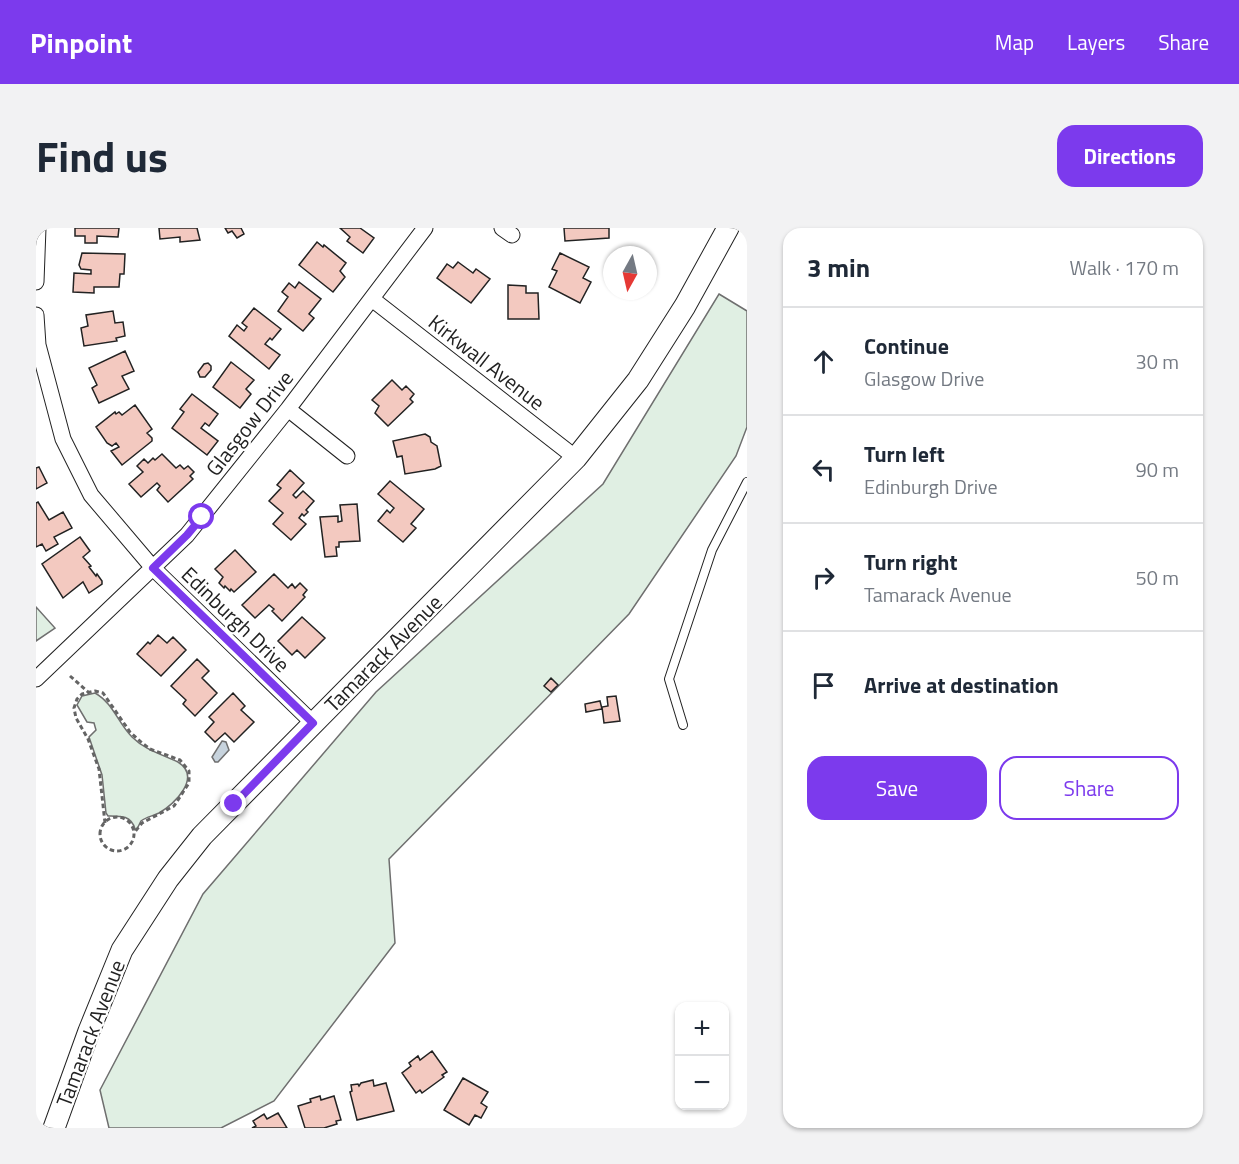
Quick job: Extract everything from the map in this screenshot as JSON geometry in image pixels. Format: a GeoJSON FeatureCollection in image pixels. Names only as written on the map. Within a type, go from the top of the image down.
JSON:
{"type":"FeatureCollection","features":[{"type":"Feature","properties":{"kind":"main road","name":"Tamarack Avenue"},"geometry":{"type":"LineString","coordinates":[[54,1128],[122,950],[168,879],[202,836],[576,458],[639,380],[685,306],[728,228]]}},
{"type":"Feature","properties":{"kind":"street"},"geometry":{"type":"LineString","coordinates":[[36,282],[38,228]]}},
{"type":"Feature","properties":{"kind":"street","name":"Glasgow Drive"},"geometry":{"type":"LineString","coordinates":[[36,679],[187,535],[288,408],[425,228]]}},
{"type":"Feature","properties":{"kind":"street","name":"Kirkwall Avenue"},"geometry":{"type":"LineString","coordinates":[[372,299],[576,458]]}},
{"type":"Feature","properties":{"kind":"street","name":"Edinburgh Drive"},"geometry":{"type":"LineString","coordinates":[[36,315],[38,345],[63,439],[91,495],[153,568],[313,723]]}},
{"type":"Feature","properties":{"kind":"street"},"geometry":{"type":"LineString","coordinates":[[288,408],[347,456]]}},
{"type":"Feature","properties":{"kind":"lane"},"geometry":{"type":"LineString","coordinates":[[683,725],[669,679],[712,550],[747,482]]}},
{"type":"Feature","properties":{"kind":"path"},"geometry":{"type":"LineString","coordinates":[[70,676],[88,692]]}},
{"type":"Feature","properties":{"kind":"path"},"geometry":{"type":"LineString","coordinates":[[105,823],[99,769],[88,739],[76,718],[74,708],[77,699],[82,694],[95,691],[103,693],[135,737],[150,749],[180,760],[189,771],[189,783],[174,806],[142,823],[134,833]]}},
{"type":"Feature","properties":{"kind":"path"},"geometry":{"type":"LineString","coordinates":[[114,817],[125,819],[130,823],[134,833],[134,838],[128,848],[123,850],[107,848],[101,838],[102,827],[114,817]]}},
{"type":"Feature","properties":{"kind":"green space"},"geometry":{"type":"Polygon","coordinates":[[[719,294],[747,311],[747,427],[736,456],[629,614],[389,859],[395,943],[274,1101],[221,1128],[109,1128],[100,1090],[203,894],[376,692],[603,484],[719,294]]]}},
{"type":"Feature","properties":{"kind":"green space"},"geometry":{"type":"Polygon","coordinates":[[[36,607],[55,628],[36,641],[36,607]]]}},
{"type":"Feature","properties":{"kind":"green space"},"geometry":{"type":"Polygon","coordinates":[[[95,693],[106,702],[137,741],[185,768],[187,782],[184,790],[159,813],[141,821],[137,829],[128,819],[121,816],[108,816],[106,813],[102,775],[89,737],[96,730],[94,723],[87,722],[77,705],[82,696],[95,693]]]}},
{"type":"Feature","properties":{"kind":"shaded area"},"geometry":{"type":"Polygon","coordinates":[[[222,741],[226,742],[229,750],[218,762],[215,762],[212,757],[222,741]]]}},
{"type":"Feature","properties":{"kind":"building"},"geometry":{"type":"Polygon","coordinates":[[[75,228],[119,228],[118,237],[97,236],[97,243],[85,243],[85,236],[75,236],[75,228]]]}},
{"type":"Feature","properties":{"kind":"building"},"geometry":{"type":"Polygon","coordinates":[[[159,228],[197,228],[200,240],[180,242],[180,237],[160,239],[159,228]]]}},
{"type":"Feature","properties":{"kind":"building"},"geometry":{"type":"Polygon","coordinates":[[[225,228],[241,228],[244,234],[237,238],[232,231],[228,233],[225,228]]]}},
{"type":"Feature","properties":{"kind":"building"},"geometry":{"type":"Polygon","coordinates":[[[340,228],[360,228],[374,238],[363,253],[347,241],[350,237],[340,228]]]}},
{"type":"Feature","properties":{"kind":"building"},"geometry":{"type":"Polygon","coordinates":[[[564,228],[609,228],[609,238],[565,241],[564,228]]]}},
{"type":"Feature","properties":{"kind":"building"},"geometry":{"type":"Polygon","coordinates":[[[317,242],[346,263],[340,271],[345,277],[333,292],[299,265],[317,242]]]}},
{"type":"Feature","properties":{"kind":"building"},"geometry":{"type":"Polygon","coordinates":[[[82,253],[125,254],[124,274],[120,274],[119,287],[94,287],[94,293],[73,292],[74,273],[91,274],[91,270],[81,269],[79,265],[82,253]]]}},
{"type":"Feature","properties":{"kind":"building"},"geometry":{"type":"Polygon","coordinates":[[[560,253],[589,267],[583,278],[591,282],[580,303],[549,287],[557,271],[552,269],[560,253]]]}},
{"type":"Feature","properties":{"kind":"building"},"geometry":{"type":"Polygon","coordinates":[[[458,262],[473,273],[476,269],[490,279],[471,303],[437,278],[447,264],[453,268],[458,262]]]}},
{"type":"Feature","properties":{"kind":"building"},"geometry":{"type":"Polygon","coordinates":[[[299,282],[321,299],[309,314],[314,318],[303,331],[278,311],[288,297],[282,292],[289,283],[295,288],[299,282]]]}},
{"type":"Feature","properties":{"kind":"building"},"geometry":{"type":"Polygon","coordinates":[[[508,285],[526,286],[526,293],[538,293],[539,319],[508,319],[508,285]]]}},
{"type":"Feature","properties":{"kind":"building"},"geometry":{"type":"Polygon","coordinates":[[[254,308],[281,329],[272,340],[270,338],[265,344],[280,355],[269,369],[229,336],[237,325],[244,331],[247,327],[242,323],[254,308]]]}},
{"type":"Feature","properties":{"kind":"building"},"geometry":{"type":"Polygon","coordinates":[[[113,311],[115,323],[123,322],[125,336],[116,338],[117,341],[84,346],[81,328],[88,326],[86,315],[113,311]]]}},
{"type":"Feature","properties":{"kind":"building"},"geometry":{"type":"Polygon","coordinates":[[[125,351],[134,371],[122,376],[129,389],[99,403],[92,388],[97,385],[89,368],[125,351]]]}},
{"type":"Feature","properties":{"kind":"building"},"geometry":{"type":"Polygon","coordinates":[[[231,362],[254,380],[246,389],[251,394],[240,408],[213,387],[231,362]]]}},
{"type":"Feature","properties":{"kind":"building"},"geometry":{"type":"Polygon","coordinates":[[[208,363],[211,370],[205,377],[200,377],[198,372],[204,364],[208,363]]]}},
{"type":"Feature","properties":{"kind":"building"},"geometry":{"type":"Polygon","coordinates":[[[392,380],[402,390],[406,386],[414,394],[410,399],[413,402],[388,426],[375,413],[379,406],[372,400],[392,380]]]}},
{"type":"Feature","properties":{"kind":"building"},"geometry":{"type":"Polygon","coordinates":[[[192,394],[218,414],[209,426],[205,423],[201,428],[218,441],[207,455],[172,428],[184,412],[180,409],[192,394]]]}},
{"type":"Feature","properties":{"kind":"building"},"geometry":{"type":"Polygon","coordinates":[[[135,405],[152,429],[147,433],[152,441],[122,465],[111,451],[119,447],[116,443],[112,446],[107,443],[96,427],[115,412],[122,415],[135,405]]]}},
{"type":"Feature","properties":{"kind":"building"},"geometry":{"type":"Polygon","coordinates":[[[425,434],[437,446],[441,466],[405,474],[402,456],[397,457],[393,441],[425,434]]]}},
{"type":"Feature","properties":{"kind":"building"},"geometry":{"type":"Polygon","coordinates":[[[162,454],[176,468],[180,465],[184,469],[188,466],[194,472],[190,476],[193,479],[168,502],[157,490],[160,486],[157,483],[141,497],[129,484],[143,472],[137,466],[144,459],[148,463],[162,454]]]}},
{"type":"Feature","properties":{"kind":"building"},"geometry":{"type":"Polygon","coordinates":[[[39,467],[47,483],[36,489],[36,468],[39,467]]]}},
{"type":"Feature","properties":{"kind":"building"},"geometry":{"type":"Polygon","coordinates":[[[290,470],[304,483],[293,495],[296,498],[303,491],[314,501],[306,510],[308,512],[299,518],[306,524],[291,540],[273,524],[283,513],[269,501],[281,488],[277,485],[290,470]]]}},
{"type":"Feature","properties":{"kind":"building"},"geometry":{"type":"Polygon","coordinates":[[[390,481],[424,509],[411,524],[416,528],[403,542],[378,521],[387,510],[390,513],[394,508],[378,494],[390,481]]]}},
{"type":"Feature","properties":{"kind":"building"},"geometry":{"type":"Polygon","coordinates":[[[38,502],[49,520],[63,512],[72,528],[54,537],[58,544],[46,551],[42,544],[36,547],[36,503],[38,502]]]}},
{"type":"Feature","properties":{"kind":"building"},"geometry":{"type":"Polygon","coordinates":[[[357,504],[360,541],[339,542],[339,547],[336,547],[337,556],[325,557],[320,517],[338,516],[338,522],[342,521],[340,505],[357,504]]]}},
{"type":"Feature","properties":{"kind":"building"},"geometry":{"type":"Polygon","coordinates":[[[80,537],[90,551],[83,557],[102,584],[89,593],[83,582],[63,598],[42,564],[80,537]]]}},
{"type":"Feature","properties":{"kind":"building"},"geometry":{"type":"Polygon","coordinates":[[[235,550],[256,572],[234,592],[219,583],[223,577],[215,569],[235,550]]]}},
{"type":"Feature","properties":{"kind":"building"},"geometry":{"type":"Polygon","coordinates":[[[274,574],[288,588],[292,584],[295,588],[300,583],[307,590],[303,595],[305,597],[282,621],[269,605],[255,618],[242,605],[274,574]]]}},
{"type":"Feature","properties":{"kind":"building"},"geometry":{"type":"Polygon","coordinates":[[[302,617],[325,638],[305,658],[297,650],[292,655],[278,641],[302,617]]]}},
{"type":"Feature","properties":{"kind":"building"},"geometry":{"type":"Polygon","coordinates":[[[158,635],[167,643],[173,637],[186,650],[161,676],[137,654],[158,635]]]}},
{"type":"Feature","properties":{"kind":"building"},"geometry":{"type":"Polygon","coordinates":[[[197,659],[209,671],[202,678],[217,693],[195,716],[183,704],[186,700],[171,686],[197,659]]]}},
{"type":"Feature","properties":{"kind":"building"},"geometry":{"type":"Polygon","coordinates":[[[551,678],[558,685],[551,692],[544,686],[551,678]]]}},
{"type":"Feature","properties":{"kind":"building"},"geometry":{"type":"Polygon","coordinates":[[[233,693],[245,706],[241,710],[254,722],[234,742],[225,733],[215,742],[205,732],[214,722],[209,717],[233,693]]]}},
{"type":"Feature","properties":{"kind":"building"},"geometry":{"type":"Polygon","coordinates":[[[616,696],[620,721],[604,723],[602,707],[608,706],[607,697],[616,696]]]}},
{"type":"Feature","properties":{"kind":"building"},"geometry":{"type":"Polygon","coordinates":[[[600,701],[602,709],[586,712],[585,704],[600,701]]]}},
{"type":"Feature","properties":{"kind":"building"},"geometry":{"type":"Polygon","coordinates":[[[432,1051],[447,1072],[442,1075],[444,1077],[422,1093],[420,1090],[416,1093],[402,1073],[418,1056],[420,1060],[432,1051]]]}},
{"type":"Feature","properties":{"kind":"building"},"geometry":{"type":"Polygon","coordinates":[[[463,1078],[488,1092],[481,1103],[487,1107],[481,1118],[475,1115],[469,1125],[444,1110],[463,1078]]]}},
{"type":"Feature","properties":{"kind":"building"},"geometry":{"type":"Polygon","coordinates":[[[373,1080],[374,1086],[386,1083],[394,1111],[357,1120],[350,1092],[352,1091],[351,1085],[358,1084],[359,1086],[361,1083],[373,1080]]]}},
{"type":"Feature","properties":{"kind":"building"},"geometry":{"type":"Polygon","coordinates":[[[320,1096],[321,1100],[334,1096],[341,1120],[336,1121],[337,1124],[324,1128],[305,1128],[298,1106],[320,1096]]]}},
{"type":"Feature","properties":{"kind":"building"},"geometry":{"type":"Polygon","coordinates":[[[278,1113],[287,1128],[252,1128],[256,1126],[253,1121],[264,1114],[267,1119],[278,1113]]]}},
{"type":"Feature","properties":{"kind":"route"},"geometry":{"type":"LineString","coordinates":[[202,517],[153,568],[313,723],[234,804]]}}]}
